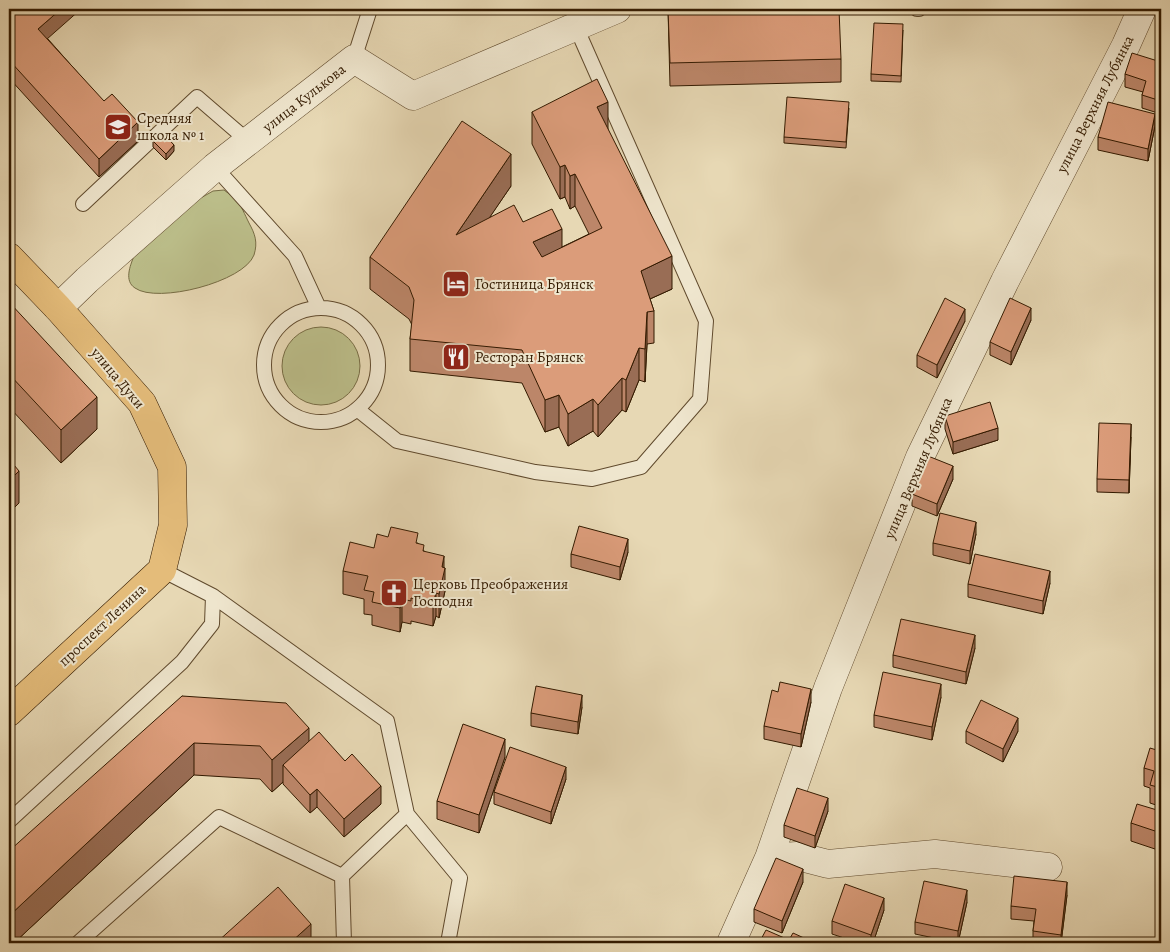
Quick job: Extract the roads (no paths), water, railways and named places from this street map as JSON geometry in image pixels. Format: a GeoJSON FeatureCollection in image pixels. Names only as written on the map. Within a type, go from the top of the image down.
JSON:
{"type":"FeatureCollection","features":[{"type":"Feature","properties":{"kind":"main road","name":"улица Дуки"},"geometry":{"type":"LineString","coordinates":[[9,257],[58,308],[142,403],[172,467],[174,525],[162,570]]}},
{"type":"Feature","properties":{"kind":"main road","name":"проспект Ленина"},"geometry":{"type":"LineString","coordinates":[[9,712],[162,570]]}},
{"type":"Feature","properties":{"kind":"street","name":"улица Кулькова"},"geometry":{"type":"LineString","coordinates":[[58,308],[215,167],[354,59],[413,96],[617,9]]}},
{"type":"Feature","properties":{"kind":"street","name":"улица Верхняя Лубянка"},"geometry":{"type":"LineString","coordinates":[[731,943],[769,858],[828,688],[920,457],[1004,281],[1126,45],[1142,9]]}},
{"type":"Feature","properties":{"kind":"street"},"geometry":{"type":"LineString","coordinates":[[769,858],[797,856],[828,864],[935,854],[1048,867]]}},
{"type":"Feature","properties":{"kind":"lane"},"geometry":{"type":"LineString","coordinates":[[354,59],[370,9]]}},
{"type":"Feature","properties":{"kind":"lane"},"geometry":{"type":"LineString","coordinates":[[356,409],[397,441],[535,472],[592,479],[641,467],[700,399],[706,321],[576,27]]}},
{"type":"Feature","properties":{"kind":"lane"},"geometry":{"type":"LineString","coordinates":[[83,204],[197,97],[248,141]]}},
{"type":"Feature","properties":{"kind":"lane"},"geometry":{"type":"LineString","coordinates":[[215,167],[295,256],[319,308]]}},
{"type":"Feature","properties":{"kind":"lane"},"geometry":{"type":"LineString","coordinates":[[319,308],[338,311],[355,319],[368,332],[376,349],[378,368],[374,386],[364,403],[350,414],[332,421],[314,422],[296,416],[280,405],[270,390],[264,372],[265,353],[272,336],[284,322],[301,312],[319,308]]}},
{"type":"Feature","properties":{"kind":"lane"},"geometry":{"type":"LineString","coordinates":[[162,570],[213,596],[387,721],[407,814],[460,878],[448,943]]}},
{"type":"Feature","properties":{"kind":"lane"},"geometry":{"type":"LineString","coordinates":[[9,821],[182,662],[212,624],[213,596]]}},
{"type":"Feature","properties":{"kind":"lane"},"geometry":{"type":"LineString","coordinates":[[344,943],[342,876],[407,814]]}},
{"type":"Feature","properties":{"kind":"lane"},"geometry":{"type":"LineString","coordinates":[[78,943],[219,817],[342,876]]}},
{"type":"Feature","properties":{"kind":"place","name":"Средняя школа № 1"},"geometry":{"type":"Point","coordinates":[118,127]}},
{"type":"Feature","properties":{"kind":"place","name":"Гостиница Брянск"},"geometry":{"type":"Point","coordinates":[456,284]}},
{"type":"Feature","properties":{"kind":"place","name":"Ресторан Брянск"},"geometry":{"type":"Point","coordinates":[456,357]}},
{"type":"Feature","properties":{"kind":"place","name":"Церковь Преображения Господня"},"geometry":{"type":"Point","coordinates":[394,593]}}]}
